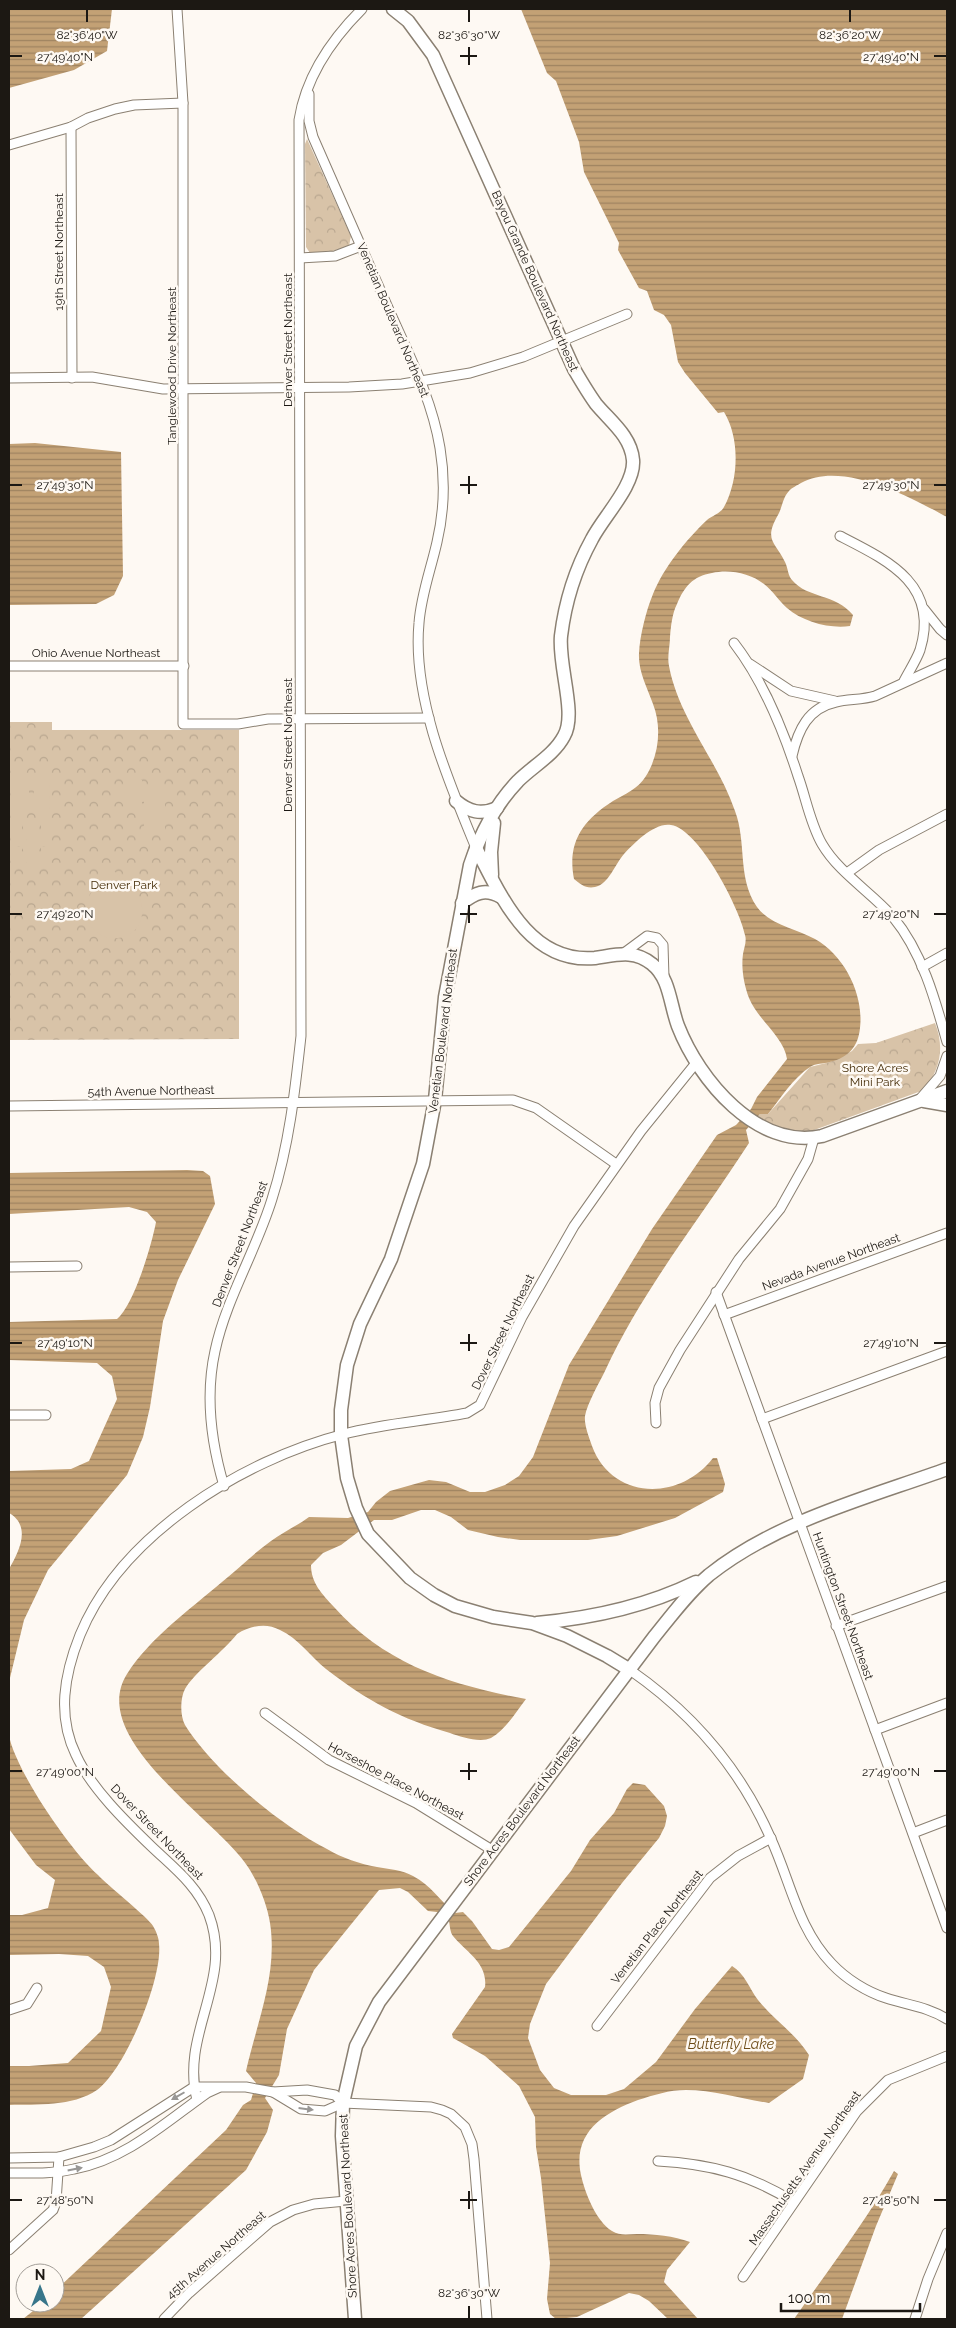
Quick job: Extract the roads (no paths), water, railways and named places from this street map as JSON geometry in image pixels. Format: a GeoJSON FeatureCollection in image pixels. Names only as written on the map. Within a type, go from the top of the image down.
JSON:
{"type":"FeatureCollection","features":[{"type":"Feature","properties":{"kind":"street","name":"Tanglewood Drive Northeast"},"geometry":{"type":"LineString","coordinates":[[177,9],[183,103],[185,388],[183,724],[238,724],[268,719],[301,718]]}},
{"type":"Feature","properties":{"kind":"street","name":"Denver Street Northeast"},"geometry":{"type":"LineString","coordinates":[[224,1486],[218,1465],[211,1424],[212,1375],[215,1352],[228,1308],[272,1198],[294,1101],[301,1036],[299,120],[309,86],[326,51],[362,9]]}},
{"type":"Feature","properties":{"kind":"street","name":"Bayou Grande Boulevard Northeast"},"geometry":{"type":"LineString","coordinates":[[393,9],[408,21],[433,55],[562,342],[585,388],[626,438],[632,454],[633,467],[630,479],[606,514],[585,552],[569,598],[560,650],[562,675],[569,708],[567,731],[558,746],[517,782],[497,808],[476,848]]}},
{"type":"Feature","properties":{"kind":"street","name":"Venetian Boulevard Northeast"},"geometry":{"type":"LineString","coordinates":[[309,86],[308,121],[313,137],[421,382],[431,411],[440,448],[443,487],[437,540],[418,624],[419,665],[429,718],[456,801],[476,848],[462,903],[445,997],[435,1100],[423,1164],[391,1259],[360,1324],[347,1365],[341,1410],[341,1435],[346,1470],[356,1508],[368,1534],[410,1578],[455,1606],[492,1617],[532,1623],[586,1645],[630,1670],[664,1695],[704,1735],[739,1780],[771,1838],[802,1922],[811,1939],[834,1966],[872,1992],[885,1998],[928,2009],[947,2017]]}},
{"type":"Feature","properties":{"kind":"street"},"geometry":{"type":"LineString","coordinates":[[9,145],[71,127],[88,118],[115,109],[134,105],[183,103]]}},
{"type":"Feature","properties":{"kind":"street","name":"19th Street Northeast"},"geometry":{"type":"LineString","coordinates":[[71,127],[72,378]]}},
{"type":"Feature","properties":{"kind":"street"},"geometry":{"type":"LineString","coordinates":[[300,258],[335,256],[361,246]]}},
{"type":"Feature","properties":{"kind":"street"},"geometry":{"type":"LineString","coordinates":[[9,378],[112,379],[144,387],[185,388],[374,386],[421,382],[470,373],[562,342],[627,314]]}},
{"type":"Feature","properties":{"kind":"street"},"geometry":{"type":"LineString","coordinates":[[840,536],[894,566],[910,581],[923,607],[947,635]]}},
{"type":"Feature","properties":{"kind":"street"},"geometry":{"type":"LineString","coordinates":[[904,681],[920,651],[924,620],[923,607]]}},
{"type":"Feature","properties":{"kind":"street"},"geometry":{"type":"LineString","coordinates":[[734,643],[748,662],[772,709],[792,756],[810,816],[822,844],[847,873],[893,917],[910,941],[937,1004],[947,1042]]}},
{"type":"Feature","properties":{"kind":"street"},"geometry":{"type":"LineString","coordinates":[[748,662],[791,691],[838,702]]}},
{"type":"Feature","properties":{"kind":"street"},"geometry":{"type":"LineString","coordinates":[[792,756],[798,733],[809,716],[817,710],[838,702],[869,698],[947,663]]}},
{"type":"Feature","properties":{"kind":"street","name":"Ohio Avenue Northeast"},"geometry":{"type":"LineString","coordinates":[[9,666],[184,666]]}},
{"type":"Feature","properties":{"kind":"street"},"geometry":{"type":"LineString","coordinates":[[301,718],[429,718]]}},
{"type":"Feature","properties":{"kind":"street"},"geometry":{"type":"LineString","coordinates":[[456,801],[474,812],[485,812],[497,808],[491,838],[493,880]]}},
{"type":"Feature","properties":{"kind":"street"},"geometry":{"type":"LineString","coordinates":[[847,873],[879,850],[947,814]]}},
{"type":"Feature","properties":{"kind":"street"},"geometry":{"type":"LineString","coordinates":[[476,848],[502,896],[521,926],[531,937],[560,953],[582,958],[624,953],[646,959],[656,967],[664,978]]}},
{"type":"Feature","properties":{"kind":"street"},"geometry":{"type":"LineString","coordinates":[[462,903],[479,892],[493,892],[502,896]]}},
{"type":"Feature","properties":{"kind":"street"},"geometry":{"type":"LineString","coordinates":[[624,953],[647,936],[661,941],[664,951],[664,978],[678,1026],[696,1063],[714,1087],[740,1111],[778,1135],[800,1139],[814,1138],[947,1091]]}},
{"type":"Feature","properties":{"kind":"street"},"geometry":{"type":"LineString","coordinates":[[922,967],[947,953]]}},
{"type":"Feature","properties":{"kind":"street"},"geometry":{"type":"LineString","coordinates":[[919,1101],[940,1076],[947,1056]]}},
{"type":"Feature","properties":{"kind":"street","name":"Dover Street Northeast"},"geometry":{"type":"LineString","coordinates":[[197,2100],[194,2087],[193,2058],[215,1967],[215,1948],[209,1917],[204,1904],[184,1875],[123,1817],[83,1768],[76,1756],[66,1729],[64,1697],[71,1657],[86,1621],[96,1603],[124,1564],[157,1532],[224,1486],[275,1459],[341,1435],[405,1421],[467,1413],[480,1405],[514,1333],[548,1269],[574,1226],[616,1164],[696,1063]]}},
{"type":"Feature","properties":{"kind":"street","name":"54th Avenue Northeast"},"geometry":{"type":"LineString","coordinates":[[9,1106],[294,1101],[501,1100],[529,1103],[616,1164]]}},
{"type":"Feature","properties":{"kind":"street"},"geometry":{"type":"LineString","coordinates":[[919,1101],[947,1106]]}},
{"type":"Feature","properties":{"kind":"street"},"geometry":{"type":"LineString","coordinates":[[656,1423],[655,1403],[659,1388],[716,1292],[739,1259],[780,1209],[808,1159],[814,1138]]}},
{"type":"Feature","properties":{"kind":"street","name":"Nevada Avenue Northeast"},"geometry":{"type":"LineString","coordinates":[[724,1315],[947,1233]]}},
{"type":"Feature","properties":{"kind":"street"},"geometry":{"type":"LineString","coordinates":[[9,1267],[77,1266]]}},
{"type":"Feature","properties":{"kind":"street","name":"Huntington Street Northeast"},"geometry":{"type":"LineString","coordinates":[[716,1292],[947,1928]]}},
{"type":"Feature","properties":{"kind":"street"},"geometry":{"type":"LineString","coordinates":[[762,1419],[947,1351]]}},
{"type":"Feature","properties":{"kind":"street"},"geometry":{"type":"LineString","coordinates":[[9,1416],[46,1415]]}},
{"type":"Feature","properties":{"kind":"street","name":"Shore Acres Boulevard Northeast"},"geometry":{"type":"LineString","coordinates":[[355,2319],[342,2136],[343,2103],[356,2046],[366,2024],[402,1970],[688,1595],[709,1576],[740,1553],[799,1523],[947,1469]]}},
{"type":"Feature","properties":{"kind":"street","name":"Venetian Boulevard Northeast"},"geometry":{"type":"LineString","coordinates":[[532,1623],[594,1617],[628,1609],[681,1590],[709,1576]]}},
{"type":"Feature","properties":{"kind":"street"},"geometry":{"type":"LineString","coordinates":[[836,1626],[947,1586]]}},
{"type":"Feature","properties":{"kind":"street"},"geometry":{"type":"LineString","coordinates":[[875,1730],[947,1704]]}},
{"type":"Feature","properties":{"kind":"street","name":"Horseshoe Place Northeast"},"geometry":{"type":"LineString","coordinates":[[265,1713],[310,1748],[329,1760],[416,1803],[492,1850]]}},
{"type":"Feature","properties":{"kind":"street"},"geometry":{"type":"LineString","coordinates":[[913,1833],[947,1820]]}},
{"type":"Feature","properties":{"kind":"street","name":"Venetian Place Northeast"},"geometry":{"type":"LineString","coordinates":[[597,2026],[710,1878],[738,1856],[771,1838]]}},
{"type":"Feature","properties":{"kind":"street"},"geometry":{"type":"LineString","coordinates":[[9,2010],[28,2004],[37,1988]]}},
{"type":"Feature","properties":{"kind":"street","name":"Massachusetts Avenue Northeast"},"geometry":{"type":"LineString","coordinates":[[743,2277],[857,2111],[878,2088],[899,2074],[947,2056]]}},
{"type":"Feature","properties":{"kind":"street"},"geometry":{"type":"LineString","coordinates":[[9,2173],[57,2172],[96,2164],[117,2155],[207,2093],[225,2086]]}},
{"type":"Feature","properties":{"kind":"street"},"geometry":{"type":"LineString","coordinates":[[9,2158],[59,2157],[79,2153],[111,2140],[194,2087],[246,2087],[273,2092],[307,2090],[335,2095],[343,2103]]}},
{"type":"Feature","properties":{"kind":"street"},"geometry":{"type":"LineString","coordinates":[[273,2092],[301,2110],[325,2111],[343,2103],[431,2107],[451,2114],[464,2127],[473,2152],[487,2319]]}},
{"type":"Feature","properties":{"kind":"street"},"geometry":{"type":"LineString","coordinates":[[9,2250],[53,2210],[56,2202],[59,2157]]}},
{"type":"Feature","properties":{"kind":"street"},"geometry":{"type":"LineString","coordinates":[[658,2161],[688,2163],[739,2173],[794,2202]]}},
{"type":"Feature","properties":{"kind":"street","name":"45th Avenue Northeast"},"geometry":{"type":"LineString","coordinates":[[164,2319],[189,2293],[270,2222],[293,2210],[314,2204],[346,2200]]}},
{"type":"Feature","properties":{"kind":"street"},"geometry":{"type":"LineString","coordinates":[[915,2319],[928,2279],[947,2233]]}},
{"type":"Feature","properties":{"kind":"water"},"geometry":{"type":"Polygon","coordinates":[[[9,9],[112,9],[107,51],[74,70],[9,88],[9,9]]]}},
{"type":"Feature","properties":{"kind":"water","name":"Butterfly Lake"},"geometry":{"type":"Polygon","coordinates":[[[521,9],[947,9],[947,517],[895,491],[855,478],[818,477],[801,483],[790,490],[785,496],[771,530],[772,541],[782,555],[792,580],[798,586],[830,599],[846,608],[853,615],[850,626],[825,625],[809,621],[793,613],[767,587],[752,577],[725,571],[705,574],[690,583],[675,608],[668,659],[681,704],[719,775],[735,811],[741,835],[744,872],[751,896],[757,907],[769,918],[808,935],[826,946],[835,955],[850,977],[859,1003],[859,1035],[855,1046],[847,1054],[837,1060],[812,1066],[798,1077],[768,1114],[760,1114],[746,1130],[749,1143],[654,1283],[620,1341],[586,1411],[585,1423],[592,1446],[602,1464],[615,1477],[630,1485],[647,1489],[665,1488],[683,1482],[699,1472],[713,1458],[717,1458],[725,1484],[723,1492],[675,1518],[617,1536],[588,1540],[520,1540],[498,1537],[468,1530],[451,1517],[435,1510],[421,1510],[392,1520],[374,1520],[341,1545],[323,1553],[311,1565],[315,1583],[321,1593],[354,1627],[375,1644],[421,1670],[472,1687],[526,1699],[501,1730],[491,1738],[482,1740],[470,1739],[432,1728],[400,1715],[356,1691],[326,1669],[287,1633],[269,1626],[253,1627],[237,1634],[189,1683],[183,1693],[181,1712],[185,1725],[212,1760],[269,1811],[309,1839],[339,1855],[364,1864],[404,1872],[413,1876],[430,1888],[455,1913],[463,1912],[472,1921],[492,1949],[499,1950],[509,1947],[571,1871],[590,1840],[614,1813],[627,1789],[633,1783],[645,1785],[664,1806],[667,1816],[665,1826],[659,1838],[622,1883],[546,1984],[530,2024],[528,2038],[540,2070],[554,2088],[571,2095],[606,2095],[624,2089],[656,2062],[695,2009],[732,1966],[744,1977],[764,2007],[797,2040],[809,2055],[803,2079],[769,2103],[707,2091],[674,2091],[650,2096],[625,2105],[602,2118],[593,2127],[581,2147],[579,2160],[581,2175],[588,2198],[596,2214],[606,2226],[618,2234],[664,2236],[690,2242],[667,2270],[664,2282],[698,2319],[668,2319],[649,2301],[639,2295],[629,2293],[577,2317],[556,2319],[550,2314],[547,2299],[550,2263],[536,2147],[535,2117],[519,2086],[485,2056],[453,2038],[452,2034],[485,1987],[483,1971],[475,1958],[453,1936],[449,1921],[437,1912],[428,1911],[408,1892],[400,1888],[379,1890],[314,1970],[287,2029],[279,2075],[265,2098],[273,2110],[267,2132],[246,2170],[81,2319],[23,2319],[30,2313],[65,2313],[65,2282],[226,2130],[243,2105],[251,2100],[256,2083],[246,2071],[269,1979],[272,1942],[269,1916],[259,1886],[248,1867],[233,1848],[161,1777],[139,1751],[124,1725],[119,1699],[127,1674],[158,1636],[265,1546],[309,1517],[348,1518],[368,1512],[376,1502],[390,1491],[429,1480],[446,1482],[470,1492],[485,1492],[505,1485],[519,1476],[533,1457],[569,1365],[652,1229],[717,1135],[736,1125],[751,1109],[757,1097],[787,1059],[781,1043],[758,1014],[747,993],[742,965],[746,937],[742,923],[717,872],[694,840],[682,830],[671,825],[658,827],[645,834],[633,844],[608,878],[600,885],[586,887],[574,879],[572,866],[575,844],[585,825],[602,809],[639,784],[646,776],[654,759],[658,741],[658,722],[641,673],[639,660],[648,608],[653,594],[669,564],[699,528],[724,507],[733,484],[736,459],[733,434],[724,412],[718,413],[685,373],[678,362],[671,325],[664,315],[654,310],[647,291],[639,288],[618,250],[619,243],[584,172],[579,142],[556,81],[547,73],[521,9]]]}},
{"type":"Feature","properties":{"kind":"water"},"geometry":{"type":"Polygon","coordinates":[[[35,443],[121,452],[123,576],[114,595],[96,604],[9,605],[9,444],[35,443]]]}},
{"type":"Feature","properties":{"kind":"water"},"geometry":{"type":"Polygon","coordinates":[[[203,1171],[210,1176],[215,1204],[178,1280],[163,1321],[150,1407],[143,1437],[127,1475],[48,1570],[24,1620],[9,1682],[9,1569],[19,1547],[22,1532],[16,1518],[9,1513],[9,1471],[71,1469],[89,1461],[117,1399],[112,1376],[97,1363],[9,1360],[9,1322],[117,1319],[130,1301],[136,1288],[151,1244],[156,1222],[147,1212],[129,1207],[9,1214],[9,1173],[203,1171]]]}},
{"type":"Feature","properties":{"kind":"water"},"geometry":{"type":"Polygon","coordinates":[[[9,1736],[22,1770],[33,1790],[73,1848],[86,1863],[150,1922],[159,1942],[159,1959],[149,2000],[119,2064],[97,2090],[77,2099],[54,2104],[9,2105],[9,2066],[68,2063],[101,2031],[111,1987],[104,1967],[88,1956],[59,1954],[9,1955],[9,1915],[22,1915],[48,1908],[55,1880],[36,1865],[9,1829],[9,1736]]]}},
{"type":"Feature","properties":{"kind":"water"},"geometry":{"type":"Polygon","coordinates":[[[894,2171],[898,2174],[876,2226],[842,2319],[794,2319],[859,2228],[894,2171]]]}},
{"type":"Feature","properties":{"kind":"park label","name":"Denver Park"},"geometry":{"type":"Point","coordinates":[124,885]}},
{"type":"Feature","properties":{"kind":"park label","name":"Shore Acres Mini Park"},"geometry":{"type":"Point","coordinates":[875,1075]}}]}
